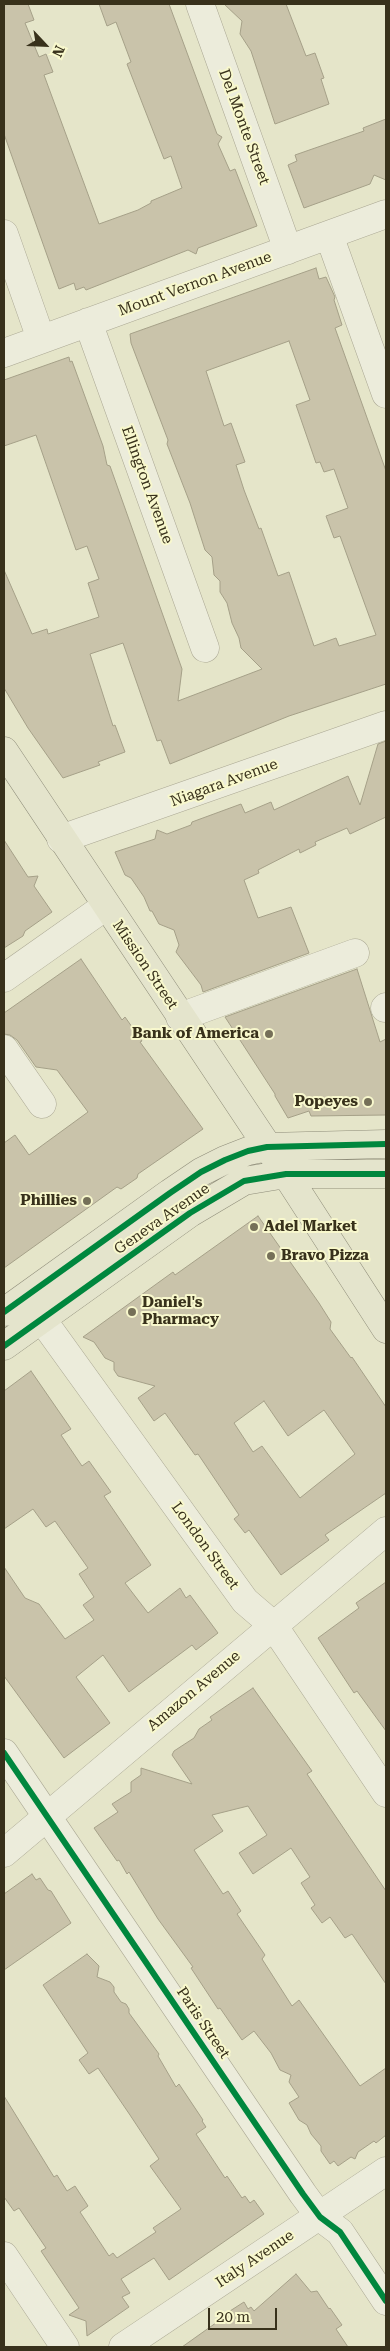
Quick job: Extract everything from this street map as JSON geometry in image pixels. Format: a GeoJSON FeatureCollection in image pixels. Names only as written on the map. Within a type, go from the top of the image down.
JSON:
{"type":"FeatureCollection","features":[{"type":"Feature","properties":{"kind":"main road","name":"Mission Street"},"geometry":{"type":"LineString","coordinates":[[6,760],[268,1147],[386,1326]]}},
{"type":"Feature","properties":{"kind":"main road","name":"Geneva Avenue"},"geometry":{"type":"LineString","coordinates":[[14,1304],[201,1172],[248,1151],[268,1147],[386,1144]]}},
{"type":"Feature","properties":{"kind":"main road","name":"Geneva Avenue"},"geometry":{"type":"LineString","coordinates":[[4,1346],[215,1196],[244,1181],[286,1174],[386,1174]]}},
{"type":"Feature","properties":{"kind":"street","name":"Del Monte Street"},"geometry":{"type":"LineString","coordinates":[[200,4],[288,250]]}},
{"type":"Feature","properties":{"kind":"street","name":"Mount Vernon Avenue"},"geometry":{"type":"LineString","coordinates":[[4,353],[386,214]]}},
{"type":"Feature","properties":{"kind":"street"},"geometry":{"type":"LineString","coordinates":[[4,234],[41,339]]}},
{"type":"Feature","properties":{"kind":"street"},"geometry":{"type":"LineString","coordinates":[[330,235],[386,394]]}},
{"type":"Feature","properties":{"kind":"street","name":"Ellington Avenue"},"geometry":{"type":"LineString","coordinates":[[88,322],[205,648]]}},
{"type":"Feature","properties":{"kind":"street","name":"Niagara Avenue"},"geometry":{"type":"LineString","coordinates":[[61,839],[386,725]]}},
{"type":"Feature","properties":{"kind":"street"},"geometry":{"type":"LineString","coordinates":[[4,978],[106,906]]}},
{"type":"Feature","properties":{"kind":"street"},"geometry":{"type":"LineString","coordinates":[[180,1017],[355,953]]}},
{"type":"Feature","properties":{"kind":"street"},"geometry":{"type":"LineString","coordinates":[[4,1049],[42,1104]]}},
{"type":"Feature","properties":{"kind":"street","name":"London Street"},"geometry":{"type":"LineString","coordinates":[[14,1304],[41,1319],[245,1601],[273,1625],[386,1794]]}},
{"type":"Feature","properties":{"kind":"street","name":"Amazon Avenue"},"geometry":{"type":"LineString","coordinates":[[4,1853],[386,1531]]}},
{"type":"Feature","properties":{"kind":"street","name":"Paris Street"},"geometry":{"type":"LineString","coordinates":[[4,1753],[320,2217],[340,2232],[386,2301]]}},
{"type":"Feature","properties":{"kind":"street","name":"Italy Avenue"},"geometry":{"type":"LineString","coordinates":[[123,2347],[320,2217],[386,2171]]}},
{"type":"Feature","properties":{"kind":"street"},"geometry":{"type":"LineString","coordinates":[[4,2256],[65,2347]]}},
{"type":"Feature","properties":{"kind":"building"},"geometry":{"type":"Polygon","coordinates":[[[4,4],[28,4],[34,20],[25,23],[39,57],[46,54],[53,72],[44,75],[99,224],[138,210],[151,203],[151,201],[182,188],[171,156],[164,159],[127,64],[131,62],[116,22],[107,26],[99,4],[169,4],[217,134],[222,137],[218,144],[230,171],[235,169],[257,226],[198,248],[196,254],[188,250],[86,290],[84,287],[76,290],[74,283],[59,289],[4,134],[4,4]]]}},
{"type":"Feature","properties":{"kind":"building"},"geometry":{"type":"Polygon","coordinates":[[[224,4],[286,4],[306,56],[315,53],[324,78],[321,79],[329,104],[275,124],[251,51],[240,34],[242,21],[224,4]]]}},
{"type":"Feature","properties":{"kind":"building"},"geometry":{"type":"Polygon","coordinates":[[[386,119],[386,180],[374,175],[370,184],[304,208],[288,165],[297,161],[295,155],[364,131],[363,128],[386,119]]]}},
{"type":"Feature","properties":{"kind":"building"},"geometry":{"type":"Polygon","coordinates":[[[316,268],[319,279],[326,277],[335,297],[334,300],[342,325],[335,328],[386,471],[386,684],[289,716],[170,764],[161,740],[157,741],[123,643],[90,654],[113,726],[115,725],[125,752],[98,762],[100,765],[63,778],[28,728],[4,688],[4,570],[32,634],[47,629],[48,634],[99,617],[88,583],[99,579],[87,546],[76,550],[36,435],[4,446],[4,380],[69,357],[70,362],[72,361],[103,446],[107,465],[110,466],[182,669],[178,701],[262,669],[241,648],[227,603],[220,592],[220,581],[214,575],[212,557],[205,550],[190,503],[167,444],[168,440],[131,343],[130,334],[316,268]],[[289,341],[206,371],[224,426],[231,423],[245,462],[236,465],[278,576],[289,572],[314,646],[336,638],[339,646],[376,635],[340,536],[334,538],[326,516],[348,508],[334,469],[324,472],[320,462],[316,463],[296,405],[310,400],[289,341]]]}},
{"type":"Feature","properties":{"kind":"building"},"geometry":{"type":"Polygon","coordinates":[[[386,741],[386,817],[350,834],[347,828],[315,842],[316,845],[300,853],[299,849],[258,870],[259,873],[244,880],[258,918],[291,907],[309,953],[203,992],[201,985],[176,952],[179,945],[174,930],[159,924],[131,878],[125,875],[115,852],[155,839],[157,830],[167,834],[191,825],[192,822],[241,804],[245,813],[271,802],[274,810],[348,776],[360,805],[378,744],[386,741]]]}},
{"type":"Feature","properties":{"kind":"building"},"geometry":{"type":"Polygon","coordinates":[[[4,840],[28,877],[38,876],[34,886],[52,912],[25,931],[23,936],[4,948],[4,840]]]}},
{"type":"Feature","properties":{"kind":"building"},"geometry":{"type":"Polygon","coordinates":[[[81,959],[122,1020],[125,1017],[142,1041],[140,1042],[203,1129],[138,1174],[137,1178],[121,1189],[117,1187],[4,1268],[4,1143],[15,1135],[29,1155],[88,1112],[57,1070],[36,1067],[17,1040],[10,1035],[4,1034],[4,1013],[81,959]]]}},
{"type":"Feature","properties":{"kind":"building"},"geometry":{"type":"Polygon","coordinates":[[[357,969],[380,1042],[386,1039],[386,1115],[311,1116],[309,1111],[288,1118],[275,1094],[225,1017],[357,969]]]}},
{"type":"Feature","properties":{"kind":"building"},"geometry":{"type":"Polygon","coordinates":[[[258,1216],[319,1303],[331,1322],[330,1329],[352,1357],[386,1407],[386,1493],[325,1535],[329,1540],[281,1575],[249,1530],[245,1533],[234,1519],[239,1515],[198,1454],[195,1455],[165,1413],[154,1421],[138,1398],[155,1386],[118,1376],[114,1370],[114,1362],[105,1358],[94,1342],[83,1337],[173,1272],[175,1275],[258,1216]],[[264,1401],[234,1423],[253,1452],[262,1446],[300,1498],[355,1454],[324,1410],[288,1436],[264,1401]]]}},
{"type":"Feature","properties":{"kind":"building"},"geometry":{"type":"Polygon","coordinates":[[[31,1371],[71,1429],[61,1435],[82,1466],[89,1461],[111,1492],[104,1496],[151,1565],[125,1583],[148,1613],[180,1588],[186,1598],[190,1595],[218,1633],[196,1650],[192,1645],[129,1692],[103,1655],[76,1677],[110,1723],[64,1758],[4,1676],[4,1567],[25,1598],[39,1604],[65,1639],[94,1620],[83,1605],[94,1597],[79,1574],[88,1568],[55,1521],[46,1527],[33,1509],[4,1529],[4,1391],[31,1371]]]}},
{"type":"Feature","properties":{"kind":"building"},"geometry":{"type":"Polygon","coordinates":[[[386,1582],[386,1731],[357,1691],[354,1693],[318,1638],[359,1608],[356,1603],[386,1582]]]}},
{"type":"Feature","properties":{"kind":"building"},"geometry":{"type":"Polygon","coordinates":[[[253,1688],[312,1771],[307,1774],[386,1891],[386,1984],[352,1934],[345,1938],[330,1917],[322,1923],[311,1908],[315,1905],[301,1883],[310,1877],[291,1848],[253,1874],[239,1853],[267,1835],[248,1806],[212,1815],[223,1831],[194,1850],[223,1894],[228,1891],[241,1911],[237,1914],[265,1955],[262,1959],[292,2006],[299,2000],[360,2086],[386,2068],[386,2135],[376,2143],[374,2141],[358,2152],[355,2159],[351,2157],[338,2166],[334,2161],[330,2164],[307,2125],[299,2120],[289,2103],[299,2097],[289,2082],[291,2075],[280,2070],[271,2053],[254,2031],[242,2040],[220,2008],[218,2009],[191,1968],[193,1967],[158,1919],[129,1872],[127,1874],[119,1860],[117,1861],[94,1828],[118,1812],[112,1804],[131,1792],[131,1782],[141,1775],[141,1768],[192,1784],[172,1755],[174,1751],[194,1738],[199,1729],[212,1720],[210,1717],[253,1688]]]}},
{"type":"Feature","properties":{"kind":"building"},"geometry":{"type":"Polygon","coordinates":[[[32,1874],[36,1880],[40,1878],[48,1890],[51,1891],[71,1923],[4,1970],[4,1894],[32,1874]]]}},
{"type":"Feature","properties":{"kind":"building"},"geometry":{"type":"Polygon","coordinates":[[[87,1954],[99,1966],[97,1977],[110,1982],[114,1987],[114,1992],[121,2002],[126,2004],[129,2013],[159,2054],[158,2056],[176,2087],[179,2084],[203,2120],[206,2127],[196,2134],[225,2178],[227,2176],[242,2198],[245,2196],[250,2203],[254,2200],[264,2214],[169,2280],[154,2258],[121,2279],[130,2293],[122,2297],[129,2307],[87,2336],[86,2321],[69,2315],[79,2308],[41,2251],[46,2248],[19,2208],[14,2211],[4,2197],[4,2096],[54,2177],[57,2175],[67,2191],[75,2186],[88,2206],[80,2212],[109,2256],[113,2253],[117,2258],[156,2232],[153,2228],[181,2209],[150,2166],[159,2159],[98,2068],[89,2074],[79,2060],[88,2053],[43,1985],[87,1954]]]}},
{"type":"Feature","properties":{"kind":"building"},"geometry":{"type":"Polygon","coordinates":[[[296,2274],[311,2292],[317,2291],[330,2308],[342,2325],[336,2329],[348,2347],[182,2347],[220,2320],[219,2318],[244,2302],[248,2309],[251,2307],[254,2311],[296,2274]]]}},
{"type":"Feature","properties":{"kind":"cycle path"},"geometry":{"type":"LineString","coordinates":[[4,1312],[170,1193],[201,1172],[225,1160],[248,1151],[267,1147],[386,1144]]}},
{"type":"Feature","properties":{"kind":"cycle path"},"geometry":{"type":"LineString","coordinates":[[4,1346],[190,1213],[244,1181],[286,1174],[386,1174]]}},
{"type":"Feature","properties":{"kind":"cycle path"},"geometry":{"type":"LineString","coordinates":[[4,1753],[303,2194],[320,2217],[340,2232],[386,2301]]}},
{"type":"Feature","properties":{"kind":"place","name":"Bank of America"},"geometry":{"type":"Point","coordinates":[269,1034]}},
{"type":"Feature","properties":{"kind":"place","name":"Popeyes"},"geometry":{"type":"Point","coordinates":[368,1102]}},
{"type":"Feature","properties":{"kind":"place","name":"Phillies"},"geometry":{"type":"Point","coordinates":[87,1201]}},
{"type":"Feature","properties":{"kind":"place","name":"Adel Market"},"geometry":{"type":"Point","coordinates":[254,1227]}},
{"type":"Feature","properties":{"kind":"place","name":"Bravo Pizza"},"geometry":{"type":"Point","coordinates":[271,1256]}},
{"type":"Feature","properties":{"kind":"place","name":"Daniel's Pharmacy"},"geometry":{"type":"Point","coordinates":[132,1312]}}]}
